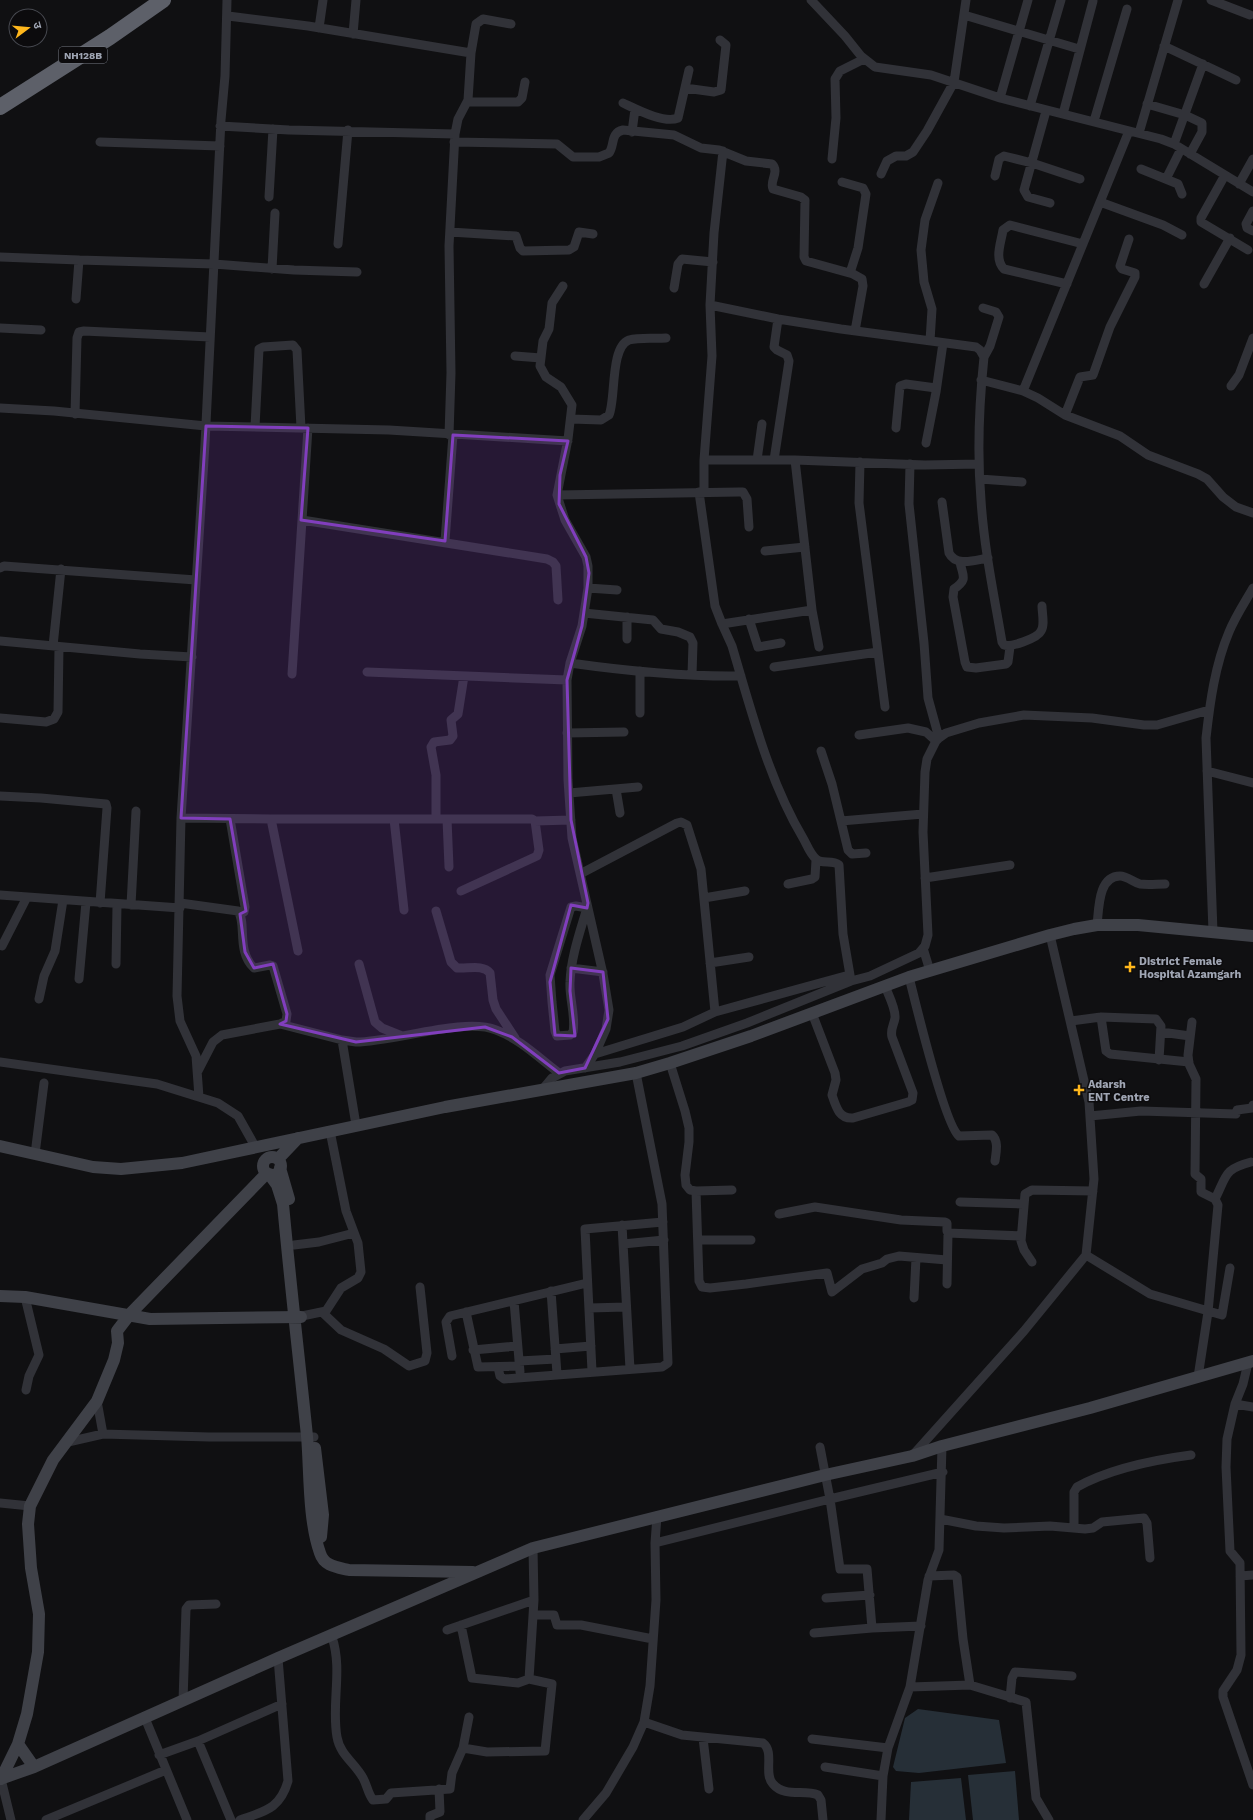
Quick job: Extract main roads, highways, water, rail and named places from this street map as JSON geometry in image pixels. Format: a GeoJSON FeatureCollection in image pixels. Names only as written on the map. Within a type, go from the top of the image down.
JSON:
{"type":"FeatureCollection","features":[{"type":"Feature","properties":{"kind":"highway","name":"NH128B"},"geometry":{"type":"LineString","coordinates":[[0,107],[110,37],[163,0]]}},
{"type":"Feature","properties":{"kind":"place","name":"District Female Hospital Azamgarh"},"geometry":{"type":"Point","coordinates":[1130,967]}},
{"type":"Feature","properties":{"kind":"place","name":"Adarsh ENT Centre"},"geometry":{"type":"Point","coordinates":[1079,1090]}}]}
